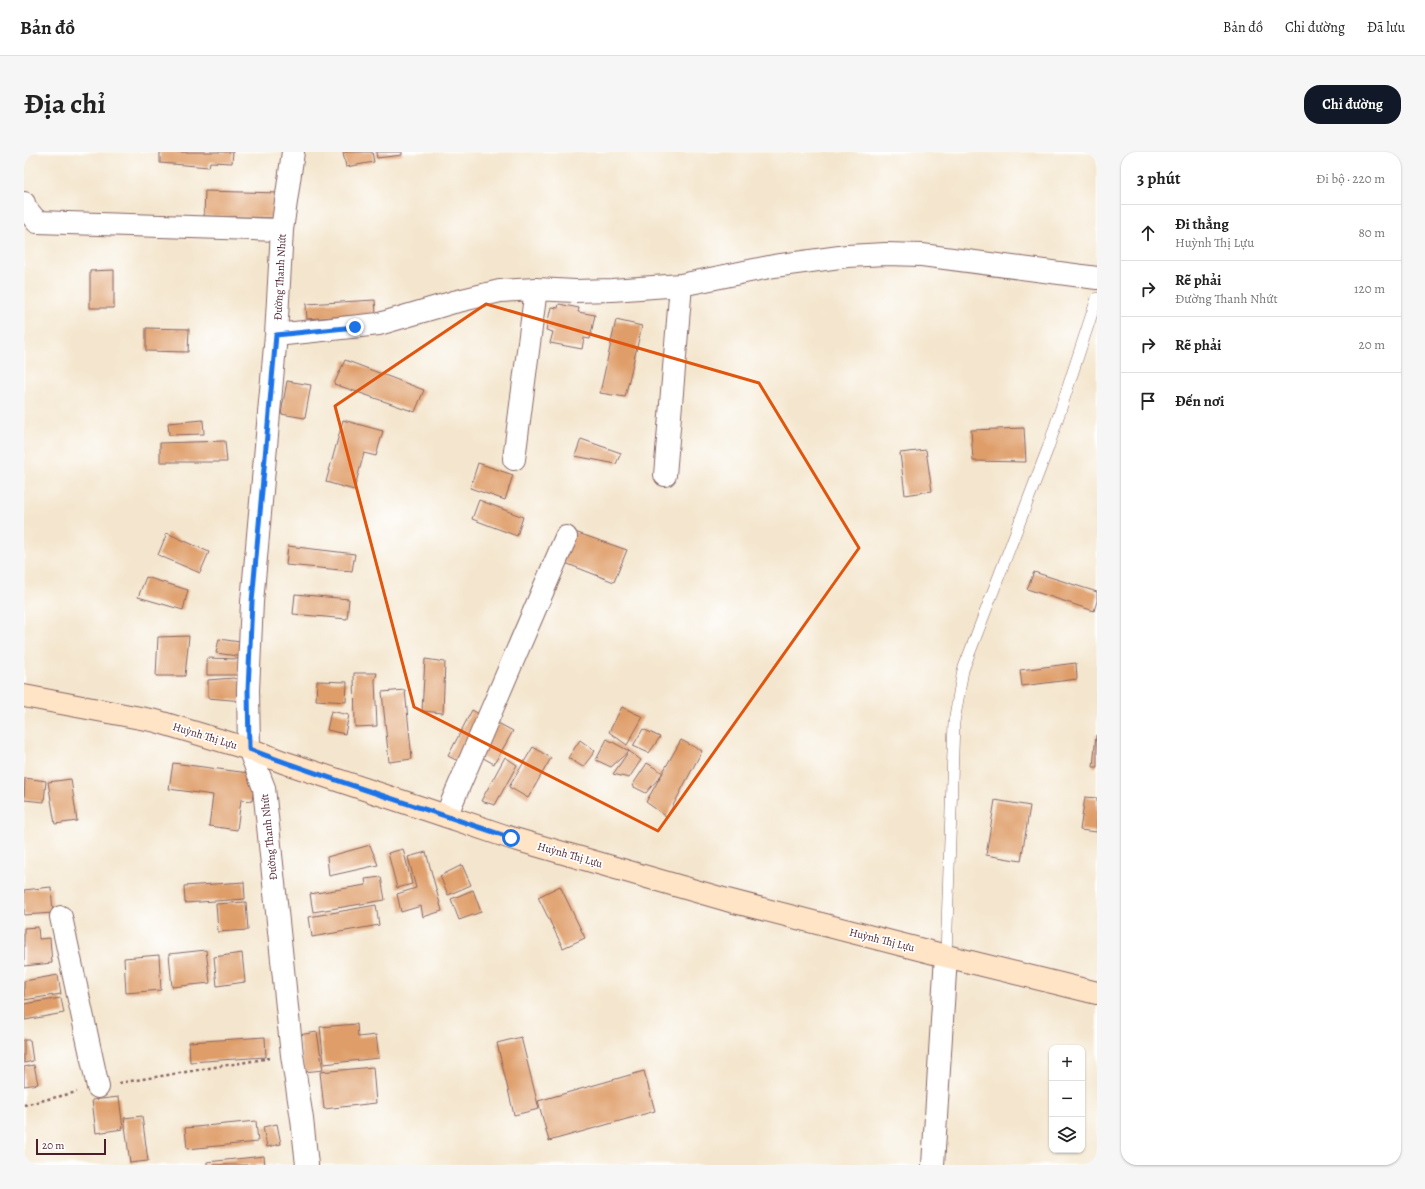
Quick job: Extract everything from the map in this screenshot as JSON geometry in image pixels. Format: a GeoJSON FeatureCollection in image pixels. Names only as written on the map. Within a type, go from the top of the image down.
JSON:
{"type":"FeatureCollection","features":[{"type":"Feature","properties":{"kind":"street","name":"Đường Thanh Nhứt"},"geometry":{"type":"LineString","coordinates":[[293,152],[282,230],[276,335],[252,602],[248,690],[249,749],[264,788],[292,1055],[307,1165]]}},
{"type":"Feature","properties":{"kind":"street"},"geometry":{"type":"LineString","coordinates":[[24,203],[24,206],[37,222],[282,230]]}},
{"type":"Feature","properties":{"kind":"street"},"geometry":{"type":"LineString","coordinates":[[276,335],[379,324],[454,302],[500,291],[536,289],[575,291],[682,285],[774,266],[847,256],[886,254],[922,255],[1097,278]]}},
{"type":"Feature","properties":{"kind":"street"},"geometry":{"type":"LineString","coordinates":[[665,475],[682,285]]}},
{"type":"Feature","properties":{"kind":"street"},"geometry":{"type":"LineString","coordinates":[[514,458],[536,289]]}},
{"type":"Feature","properties":{"kind":"street"},"geometry":{"type":"LineString","coordinates":[[446,816],[566,536]]}},
{"type":"Feature","properties":{"kind":"street","name":"Huỳnh Thị Lựu"},"geometry":{"type":"LineString","coordinates":[[24,696],[156,721],[249,749],[291,765],[511,838],[727,900],[1097,993]]}},
{"type":"Feature","properties":{"kind":"street"},"geometry":{"type":"LineString","coordinates":[[61,917],[98,1087]]}},
{"type":"Feature","properties":{"kind":"street"},"geometry":{"type":"LineString","coordinates":[[933,1165],[946,956]]}},
{"type":"Feature","properties":{"kind":"lane"},"geometry":{"type":"LineString","coordinates":[[946,956],[954,722],[963,670],[1048,448],[1097,298]]}},
{"type":"Feature","properties":{"kind":"path"},"geometry":{"type":"LineString","coordinates":[[24,1105],[98,1087],[292,1055]]}},
{"type":"Feature","properties":{"kind":"highlighted area"},"geometry":{"type":"Polygon","coordinates":[[[486,304],[759,383],[859,548],[658,831],[414,707],[335,406],[486,304]]]}},
{"type":"Feature","properties":{"kind":"building"},"geometry":{"type":"Polygon","coordinates":[[[160,152],[233,152],[232,163],[210,162],[209,167],[160,163],[160,152]]]}},
{"type":"Feature","properties":{"kind":"building"},"geometry":{"type":"Polygon","coordinates":[[[343,152],[372,152],[374,162],[346,167],[343,152]]]}},
{"type":"Feature","properties":{"kind":"building"},"geometry":{"type":"Polygon","coordinates":[[[376,152],[402,152],[402,155],[377,158],[376,152]]]}},
{"type":"Feature","properties":{"kind":"building"},"geometry":{"type":"Polygon","coordinates":[[[205,191],[279,193],[278,218],[204,216],[205,191]]]}},
{"type":"Feature","properties":{"kind":"building"},"geometry":{"type":"Polygon","coordinates":[[[114,270],[114,308],[90,308],[90,271],[114,270]]]}},
{"type":"Feature","properties":{"kind":"building"},"geometry":{"type":"Polygon","coordinates":[[[375,300],[376,314],[307,319],[306,304],[375,300]]]}},
{"type":"Feature","properties":{"kind":"building"},"geometry":{"type":"Polygon","coordinates":[[[559,304],[579,308],[578,312],[595,315],[590,339],[584,338],[582,349],[550,343],[553,332],[546,330],[551,307],[558,308],[559,304]]]}},
{"type":"Feature","properties":{"kind":"building"},"geometry":{"type":"Polygon","coordinates":[[[616,320],[642,326],[625,397],[600,393],[616,320]]]}},
{"type":"Feature","properties":{"kind":"building"},"geometry":{"type":"Polygon","coordinates":[[[146,328],[189,329],[188,352],[146,351],[146,328]]]}},
{"type":"Feature","properties":{"kind":"building"},"geometry":{"type":"Polygon","coordinates":[[[345,360],[424,390],[415,412],[334,384],[345,360]]]}},
{"type":"Feature","properties":{"kind":"building"},"geometry":{"type":"Polygon","coordinates":[[[287,381],[311,385],[305,418],[281,414],[287,381]]]}},
{"type":"Feature","properties":{"kind":"building"},"geometry":{"type":"Polygon","coordinates":[[[203,420],[204,434],[169,435],[168,423],[203,420]]]}},
{"type":"Feature","properties":{"kind":"building"},"geometry":{"type":"Polygon","coordinates":[[[343,420],[383,431],[376,456],[364,453],[354,490],[326,482],[343,420]]]}},
{"type":"Feature","properties":{"kind":"building"},"geometry":{"type":"Polygon","coordinates":[[[1024,428],[1026,462],[973,461],[971,430],[1024,428]]]}},
{"type":"Feature","properties":{"kind":"building"},"geometry":{"type":"Polygon","coordinates":[[[581,439],[621,453],[616,464],[575,456],[581,439]]]}},
{"type":"Feature","properties":{"kind":"building"},"geometry":{"type":"Polygon","coordinates":[[[225,441],[227,462],[160,462],[160,443],[225,441]]]}},
{"type":"Feature","properties":{"kind":"building"},"geometry":{"type":"Polygon","coordinates":[[[926,450],[932,491],[905,495],[900,453],[926,450]]]}},
{"type":"Feature","properties":{"kind":"building"},"geometry":{"type":"Polygon","coordinates":[[[478,463],[513,475],[505,500],[470,488],[478,463]]]}},
{"type":"Feature","properties":{"kind":"building"},"geometry":{"type":"Polygon","coordinates":[[[479,500],[523,517],[517,536],[472,519],[479,500]]]}},
{"type":"Feature","properties":{"kind":"building"},"geometry":{"type":"Polygon","coordinates":[[[572,531],[627,550],[614,582],[560,561],[572,531]]]}},
{"type":"Feature","properties":{"kind":"building"},"geometry":{"type":"Polygon","coordinates":[[[167,533],[209,552],[200,573],[158,555],[167,533]]]}},
{"type":"Feature","properties":{"kind":"building"},"geometry":{"type":"Polygon","coordinates":[[[288,546],[355,554],[352,571],[286,565],[288,546]]]}},
{"type":"Feature","properties":{"kind":"building"},"geometry":{"type":"Polygon","coordinates":[[[1034,572],[1097,592],[1097,601],[1094,611],[1027,589],[1034,572]]]}},
{"type":"Feature","properties":{"kind":"building"},"geometry":{"type":"Polygon","coordinates":[[[146,577],[188,590],[183,610],[138,597],[146,577]]]}},
{"type":"Feature","properties":{"kind":"building"},"geometry":{"type":"Polygon","coordinates":[[[295,594],[349,599],[347,619],[293,614],[295,594]]]}},
{"type":"Feature","properties":{"kind":"building"},"geometry":{"type":"Polygon","coordinates":[[[189,636],[185,676],[156,676],[158,637],[189,636]]]}},
{"type":"Feature","properties":{"kind":"building"},"geometry":{"type":"Polygon","coordinates":[[[219,639],[247,643],[244,657],[216,653],[219,639]]]}},
{"type":"Feature","properties":{"kind":"building"},"geometry":{"type":"Polygon","coordinates":[[[207,658],[239,659],[239,675],[207,675],[207,658]]]}},
{"type":"Feature","properties":{"kind":"building"},"geometry":{"type":"Polygon","coordinates":[[[425,659],[445,662],[443,713],[422,711],[425,659]]]}},
{"type":"Feature","properties":{"kind":"building"},"geometry":{"type":"Polygon","coordinates":[[[1076,663],[1077,679],[1022,686],[1020,670],[1076,663]]]}},
{"type":"Feature","properties":{"kind":"building"},"geometry":{"type":"Polygon","coordinates":[[[354,673],[377,673],[375,680],[377,726],[355,727],[354,673]]]}},
{"type":"Feature","properties":{"kind":"building"},"geometry":{"type":"Polygon","coordinates":[[[233,678],[246,682],[243,701],[208,698],[208,680],[233,678]]]}},
{"type":"Feature","properties":{"kind":"building"},"geometry":{"type":"Polygon","coordinates":[[[317,681],[347,682],[346,702],[316,700],[317,681]]]}},
{"type":"Feature","properties":{"kind":"building"},"geometry":{"type":"Polygon","coordinates":[[[405,690],[412,759],[389,762],[382,692],[405,690]]]}},
{"type":"Feature","properties":{"kind":"building"},"geometry":{"type":"Polygon","coordinates":[[[622,707],[643,717],[627,745],[609,732],[622,707]]]}},
{"type":"Feature","properties":{"kind":"building"},"geometry":{"type":"Polygon","coordinates":[[[472,710],[488,719],[464,764],[448,756],[472,710]]]}},
{"type":"Feature","properties":{"kind":"building"},"geometry":{"type":"Polygon","coordinates":[[[331,711],[349,715],[345,734],[327,730],[331,711]]]}},
{"type":"Feature","properties":{"kind":"building"},"geometry":{"type":"Polygon","coordinates":[[[498,723],[513,731],[494,764],[478,755],[498,723]]]}},
{"type":"Feature","properties":{"kind":"building"},"geometry":{"type":"Polygon","coordinates":[[[643,729],[660,737],[649,753],[633,746],[643,729]]]}},
{"type":"Feature","properties":{"kind":"building"},"geometry":{"type":"Polygon","coordinates":[[[1096,735],[1097,767],[1093,767],[1096,735]]]}},
{"type":"Feature","properties":{"kind":"building"},"geometry":{"type":"Polygon","coordinates":[[[607,739],[629,751],[611,767],[596,760],[607,739]]]}},
{"type":"Feature","properties":{"kind":"building"},"geometry":{"type":"Polygon","coordinates":[[[580,740],[595,751],[583,767],[568,758],[580,740]]]}},
{"type":"Feature","properties":{"kind":"building"},"geometry":{"type":"Polygon","coordinates":[[[681,740],[702,751],[667,817],[646,802],[681,740]]]}},
{"type":"Feature","properties":{"kind":"building"},"geometry":{"type":"Polygon","coordinates":[[[533,747],[551,758],[528,798],[509,787],[533,747]]]}},
{"type":"Feature","properties":{"kind":"building"},"geometry":{"type":"Polygon","coordinates":[[[629,751],[641,760],[629,778],[613,774],[629,751]]]}},
{"type":"Feature","properties":{"kind":"building"},"geometry":{"type":"Polygon","coordinates":[[[505,757],[517,765],[495,805],[481,801],[505,757]]]}},
{"type":"Feature","properties":{"kind":"building"},"geometry":{"type":"Polygon","coordinates":[[[173,763],[256,774],[252,801],[241,800],[237,830],[209,826],[213,795],[169,789],[173,763]]]}},
{"type":"Feature","properties":{"kind":"building"},"geometry":{"type":"Polygon","coordinates":[[[647,763],[663,773],[646,793],[632,786],[647,763]]]}},
{"type":"Feature","properties":{"kind":"building"},"geometry":{"type":"Polygon","coordinates":[[[25,778],[46,781],[44,802],[24,800],[25,778]]]}},
{"type":"Feature","properties":{"kind":"building"},"geometry":{"type":"Polygon","coordinates":[[[71,779],[77,821],[55,824],[48,782],[71,779]]]}},
{"type":"Feature","properties":{"kind":"building"},"geometry":{"type":"Polygon","coordinates":[[[1085,797],[1097,798],[1097,832],[1080,830],[1085,797]]]}},
{"type":"Feature","properties":{"kind":"building"},"geometry":{"type":"Polygon","coordinates":[[[995,800],[1030,806],[1021,861],[986,855],[995,800]]]}},
{"type":"Feature","properties":{"kind":"building"},"geometry":{"type":"Polygon","coordinates":[[[370,845],[378,865],[329,876],[327,857],[370,845]]]}},
{"type":"Feature","properties":{"kind":"building"},"geometry":{"type":"Polygon","coordinates":[[[403,849],[412,884],[397,888],[388,853],[403,849]]]}},
{"type":"Feature","properties":{"kind":"building"},"geometry":{"type":"Polygon","coordinates":[[[426,852],[442,911],[423,917],[421,906],[401,912],[397,894],[416,888],[408,857],[426,852]]]}},
{"type":"Feature","properties":{"kind":"building"},"geometry":{"type":"Polygon","coordinates":[[[462,865],[471,885],[448,895],[440,876],[462,865]]]}},
{"type":"Feature","properties":{"kind":"building"},"geometry":{"type":"Polygon","coordinates":[[[381,877],[385,900],[313,912],[310,894],[366,885],[365,879],[381,877]]]}},
{"type":"Feature","properties":{"kind":"building"},"geometry":{"type":"Polygon","coordinates":[[[244,882],[245,899],[185,903],[184,886],[244,882]]]}},
{"type":"Feature","properties":{"kind":"building"},"geometry":{"type":"Polygon","coordinates":[[[560,886],[585,938],[563,948],[538,897],[560,886]]]}},
{"type":"Feature","properties":{"kind":"building"},"geometry":{"type":"Polygon","coordinates":[[[51,887],[53,913],[24,915],[24,890],[51,887]]]}},
{"type":"Feature","properties":{"kind":"building"},"geometry":{"type":"Polygon","coordinates":[[[473,890],[481,912],[459,920],[451,899],[473,890]]]}},
{"type":"Feature","properties":{"kind":"building"},"geometry":{"type":"Polygon","coordinates":[[[246,902],[248,930],[218,932],[216,904],[246,902]]]}},
{"type":"Feature","properties":{"kind":"building"},"geometry":{"type":"Polygon","coordinates":[[[376,905],[379,925],[312,937],[309,917],[376,905]]]}},
{"type":"Feature","properties":{"kind":"building"},"geometry":{"type":"Polygon","coordinates":[[[38,927],[39,939],[50,938],[52,963],[24,966],[24,928],[38,927]]]}},
{"type":"Feature","properties":{"kind":"building"},"geometry":{"type":"Polygon","coordinates":[[[206,950],[210,983],[172,987],[169,954],[206,950]]]}},
{"type":"Feature","properties":{"kind":"building"},"geometry":{"type":"Polygon","coordinates":[[[242,953],[245,982],[217,986],[214,957],[242,953]]]}},
{"type":"Feature","properties":{"kind":"building"},"geometry":{"type":"Polygon","coordinates":[[[159,955],[161,990],[126,993],[124,958],[159,955]]]}},
{"type":"Feature","properties":{"kind":"building"},"geometry":{"type":"Polygon","coordinates":[[[58,975],[61,994],[24,1000],[24,981],[58,975]]]}},
{"type":"Feature","properties":{"kind":"building"},"geometry":{"type":"Polygon","coordinates":[[[61,998],[64,1013],[25,1020],[24,1004],[61,998]]]}},
{"type":"Feature","properties":{"kind":"building"},"geometry":{"type":"Polygon","coordinates":[[[357,1024],[358,1037],[376,1035],[379,1058],[324,1064],[320,1027],[357,1024]]]}},
{"type":"Feature","properties":{"kind":"building"},"geometry":{"type":"Polygon","coordinates":[[[317,1032],[323,1070],[304,1072],[299,1035],[317,1032]]]}},
{"type":"Feature","properties":{"kind":"building"},"geometry":{"type":"Polygon","coordinates":[[[265,1037],[266,1057],[190,1062],[189,1042],[265,1037]]]}},
{"type":"Feature","properties":{"kind":"building"},"geometry":{"type":"Polygon","coordinates":[[[521,1037],[539,1109],[514,1115],[497,1043],[521,1037]]]}},
{"type":"Feature","properties":{"kind":"building"},"geometry":{"type":"Polygon","coordinates":[[[24,1040],[30,1040],[33,1061],[24,1063],[24,1040]]]}},
{"type":"Feature","properties":{"kind":"building"},"geometry":{"type":"Polygon","coordinates":[[[34,1065],[38,1084],[24,1086],[24,1067],[34,1065]]]}},
{"type":"Feature","properties":{"kind":"building"},"geometry":{"type":"Polygon","coordinates":[[[373,1067],[376,1103],[324,1109],[320,1072],[373,1067]]]}},
{"type":"Feature","properties":{"kind":"building"},"geometry":{"type":"Polygon","coordinates":[[[644,1071],[655,1111],[549,1141],[538,1101],[644,1071]]]}},
{"type":"Feature","properties":{"kind":"building"},"geometry":{"type":"Polygon","coordinates":[[[119,1097],[123,1129],[96,1133],[92,1100],[119,1097]]]}},
{"type":"Feature","properties":{"kind":"building"},"geometry":{"type":"Polygon","coordinates":[[[142,1116],[148,1161],[130,1163],[124,1118],[142,1116]]]}},
{"type":"Feature","properties":{"kind":"building"},"geometry":{"type":"Polygon","coordinates":[[[256,1121],[258,1142],[187,1149],[185,1128],[256,1121]]]}},
{"type":"Feature","properties":{"kind":"building"},"geometry":{"type":"Polygon","coordinates":[[[277,1124],[281,1144],[267,1147],[263,1127],[277,1124]]]}},
{"type":"Feature","properties":{"kind":"building"},"geometry":{"type":"Polygon","coordinates":[[[264,1156],[265,1165],[207,1165],[207,1162],[264,1156]]]}},
{"type":"Feature","properties":{"kind":"route"},"geometry":{"type":"LineString","coordinates":[[355,327],[276,335],[252,602],[248,690],[249,749],[283,762],[511,838]]}}]}
